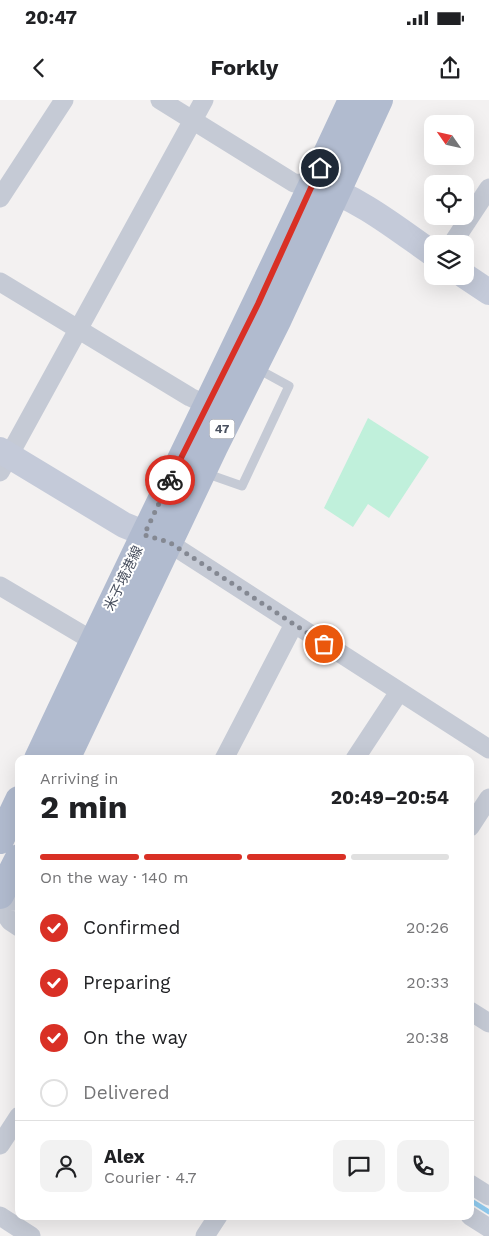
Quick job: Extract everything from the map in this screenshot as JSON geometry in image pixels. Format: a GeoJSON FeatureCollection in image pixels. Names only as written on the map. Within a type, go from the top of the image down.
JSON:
{"type":"FeatureCollection","features":[{"type":"Feature","properties":{"kind":"main road","name":"米子境港線"},"geometry":{"type":"LineString","coordinates":[[40,755],[93,641],[156,539],[202,472],[254,367],[325,187],[352,100]]}},
{"type":"Feature","properties":{"kind":"main road","name":"米子境港線"},"geometry":{"type":"LineString","coordinates":[[68,755],[156,539],[207,405],[258,304],[325,187],[379,100]]}},
{"type":"Feature","properties":{"kind":"main road"},"geometry":{"type":"LineString","coordinates":[[0,840],[15,808]]}},
{"type":"Feature","properties":{"kind":"main road"},"geometry":{"type":"LineString","coordinates":[[0,895],[15,866]]}},
{"type":"Feature","properties":{"kind":"street"},"geometry":{"type":"LineString","coordinates":[[0,198],[64,100]]}},
{"type":"Feature","properties":{"kind":"street"},"geometry":{"type":"LineString","coordinates":[[160,100],[294,184],[325,187],[359,202],[424,247]]}},
{"type":"Feature","properties":{"kind":"street"},"geometry":{"type":"LineString","coordinates":[[204,100],[78,329],[3,459],[124,525],[156,539],[294,624],[489,749]]}},
{"type":"Feature","properties":{"kind":"street"},"geometry":{"type":"LineString","coordinates":[[458,235],[489,188]]}},
{"type":"Feature","properties":{"kind":"street"},"geometry":{"type":"LineString","coordinates":[[0,282],[190,397],[207,405]]}},
{"type":"Feature","properties":{"kind":"street"},"geometry":{"type":"LineString","coordinates":[[474,282],[489,292]]}},
{"type":"Feature","properties":{"kind":"street"},"geometry":{"type":"LineString","coordinates":[[0,586],[93,641]]}},
{"type":"Feature","properties":{"kind":"street"},"geometry":{"type":"LineString","coordinates":[[226,755],[294,624]]}},
{"type":"Feature","properties":{"kind":"street"},"geometry":{"type":"LineString","coordinates":[[358,755],[398,692]]}},
{"type":"Feature","properties":{"kind":"street"},"geometry":{"type":"LineString","coordinates":[[474,821],[489,798]]}},
{"type":"Feature","properties":{"kind":"street"},"geometry":{"type":"LineString","coordinates":[[0,902],[15,901]]}},
{"type":"Feature","properties":{"kind":"street"},"geometry":{"type":"LineString","coordinates":[[0,907],[10,921],[15,924]]}},
{"type":"Feature","properties":{"kind":"street"},"geometry":{"type":"LineString","coordinates":[[474,1014],[489,1023]]}},
{"type":"Feature","properties":{"kind":"street"},"geometry":{"type":"LineString","coordinates":[[0,1145],[15,1122]]}},
{"type":"Feature","properties":{"kind":"street"},"geometry":{"type":"LineString","coordinates":[[474,1187],[489,1196]]}},
{"type":"Feature","properties":{"kind":"street"},"geometry":{"type":"LineString","coordinates":[[0,1216],[31,1236]]}},
{"type":"Feature","properties":{"kind":"street"},"geometry":{"type":"LineString","coordinates":[[474,1219],[489,1228]]}},
{"type":"Feature","properties":{"kind":"lane"},"geometry":{"type":"LineString","coordinates":[[202,472],[242,486],[289,386],[254,367]]}},
{"type":"Feature","properties":{"kind":"green space"},"geometry":{"type":"Polygon","coordinates":[[[368,418],[429,457],[389,518],[368,504],[353,527],[324,508],[368,418]]]}},
{"type":"Feature","properties":{"kind":"waterway"},"geometry":{"type":"LineString","coordinates":[[474,1203],[489,1212]]}},
{"type":"Feature","properties":{"kind":"way so far"},"geometry":{"type":"LineString","coordinates":[[170,480],[144,535],[169,542],[324,644]]}},
{"type":"Feature","properties":{"kind":"route"},"geometry":{"type":"LineString","coordinates":[[170,480],[258,304],[320,168]]}}]}
